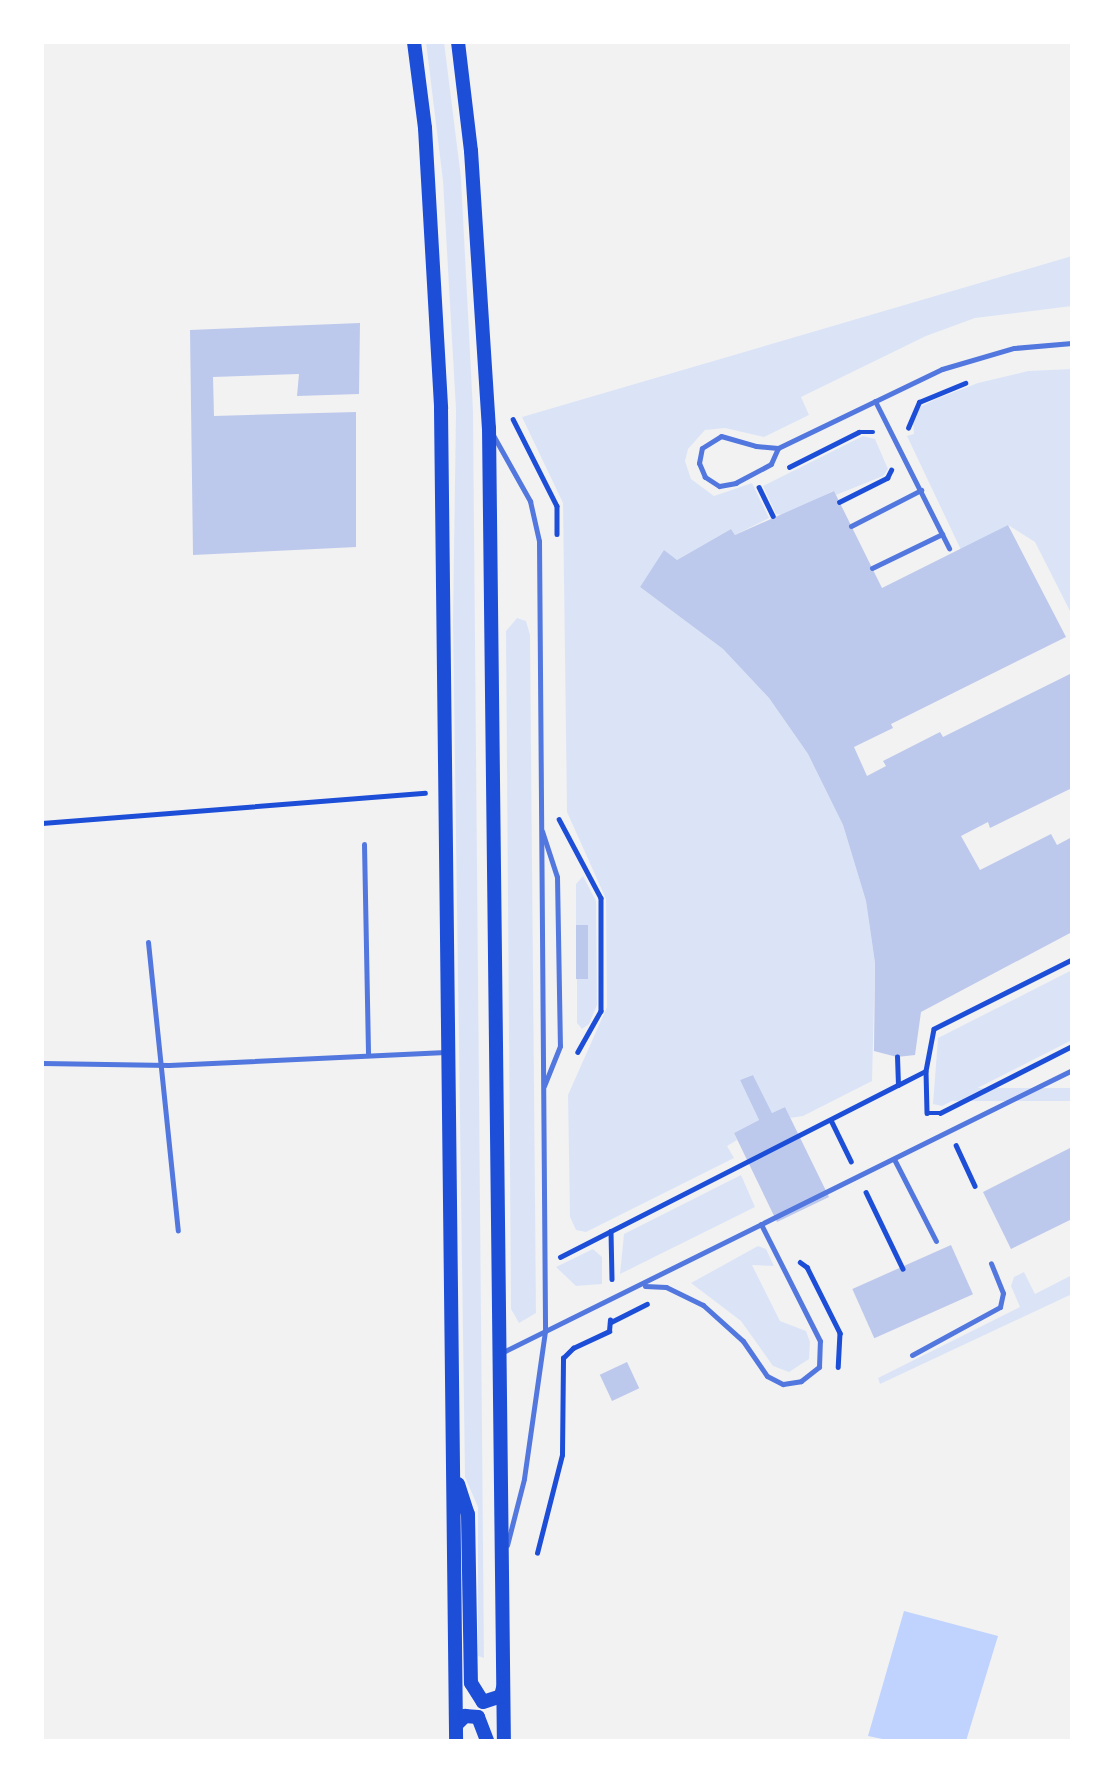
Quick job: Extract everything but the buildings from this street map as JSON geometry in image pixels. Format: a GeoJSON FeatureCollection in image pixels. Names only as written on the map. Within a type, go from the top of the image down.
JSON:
{"type":"FeatureCollection","features":[{"type":"Feature","properties":{"kind":"main road"},"geometry":{"type":"LineString","coordinates":[[414,42],[425,128],[441,410],[456,1741]]}},
{"type":"Feature","properties":{"kind":"main road"},"geometry":{"type":"LineString","coordinates":[[458,42],[471,151],[489,428],[504,1741]]}},
{"type":"Feature","properties":{"kind":"main road"},"geometry":{"type":"LineString","coordinates":[[453,1469],[468,1514],[471,1683],[483,1702],[501,1696],[504,1683]]}},
{"type":"Feature","properties":{"kind":"main road"},"geometry":{"type":"LineString","coordinates":[[456,1725],[465,1716],[478,1717],[487,1741]]}},
{"type":"Feature","properties":{"kind":"lane"},"geometry":{"type":"LineString","coordinates":[[778,448],[771,464],[727,486],[712,482],[701,470],[702,448],[713,438],[778,448],[875,401],[978,357],[1072,343]]}},
{"type":"Feature","properties":{"kind":"lane"},"geometry":{"type":"LineString","coordinates":[[875,401],[949,548]]}},
{"type":"Feature","properties":{"kind":"lane"},"geometry":{"type":"LineString","coordinates":[[489,428],[530,502],[538,541],[545,1331],[524,1479],[501,1568]]}},
{"type":"Feature","properties":{"kind":"lane"},"geometry":{"type":"LineString","coordinates":[[851,526],[921,490]]}},
{"type":"Feature","properties":{"kind":"lane"},"geometry":{"type":"LineString","coordinates":[[872,568],[942,534]]}},
{"type":"Feature","properties":{"kind":"lane"},"geometry":{"type":"LineString","coordinates":[[540,824],[557,877],[560,1046],[543,1088]]}},
{"type":"Feature","properties":{"kind":"lane"},"geometry":{"type":"LineString","coordinates":[[364,845],[368,1053]]}},
{"type":"Feature","properties":{"kind":"lane"},"geometry":{"type":"LineString","coordinates":[[148,942],[158,1065],[178,1230]]}},
{"type":"Feature","properties":{"kind":"lane"},"geometry":{"type":"LineString","coordinates":[[42,1063],[158,1065],[368,1053],[449,1052]]}},
{"type":"Feature","properties":{"kind":"lane"},"geometry":{"type":"LineString","coordinates":[[498,1355],[642,1286],[1072,1070]]}},
{"type":"Feature","properties":{"kind":"lane"},"geometry":{"type":"LineString","coordinates":[[894,1159],[936,1241]]}},
{"type":"Feature","properties":{"kind":"lane"},"geometry":{"type":"LineString","coordinates":[[642,1286],[666,1287],[703,1305],[743,1341],[767,1376],[783,1384],[801,1381],[819,1367],[820,1341],[761,1224]]}},
{"type":"Feature","properties":{"kind":"lane"},"geometry":{"type":"LineString","coordinates":[[912,1354],[1000,1307],[1003,1293],[991,1263]]}},
{"type":"Feature","properties":{"kind":"path"},"geometry":{"type":"LineString","coordinates":[[907,410],[977,378]]}},
{"type":"Feature","properties":{"kind":"path"},"geometry":{"type":"LineString","coordinates":[[910,435],[909,422],[916,405]]}},
{"type":"Feature","properties":{"kind":"path"},"geometry":{"type":"LineString","coordinates":[[513,419],[557,506],[557,546]]}},
{"type":"Feature","properties":{"kind":"path"},"geometry":{"type":"LineString","coordinates":[[780,472],[872,426]]}},
{"type":"Feature","properties":{"kind":"path"},"geometry":{"type":"LineString","coordinates":[[859,432],[870,431],[880,439]]}},
{"type":"Feature","properties":{"kind":"path"},"geometry":{"type":"LineString","coordinates":[[839,502],[887,478],[891,463]]}},
{"type":"Feature","properties":{"kind":"path"},"geometry":{"type":"LineString","coordinates":[[769,477],[757,483],[773,516]]}},
{"type":"Feature","properties":{"kind":"path"},"geometry":{"type":"LineString","coordinates":[[42,823],[446,791]]}},
{"type":"Feature","properties":{"kind":"path"},"geometry":{"type":"LineString","coordinates":[[558,815],[601,898],[601,1011],[576,1054]]}},
{"type":"Feature","properties":{"kind":"path"},"geometry":{"type":"LineString","coordinates":[[1072,960],[934,1029],[926,1070],[926,1108],[934,1115],[1072,1046]]}},
{"type":"Feature","properties":{"kind":"path"},"geometry":{"type":"LineString","coordinates":[[897,1057],[898,1085]]}},
{"type":"Feature","properties":{"kind":"path"},"geometry":{"type":"LineString","coordinates":[[560,1243],[560,1257],[926,1070]]}},
{"type":"Feature","properties":{"kind":"path"},"geometry":{"type":"LineString","coordinates":[[831,1120],[852,1162]]}},
{"type":"Feature","properties":{"kind":"path"},"geometry":{"type":"LineString","coordinates":[[956,1144],[975,1186]]}},
{"type":"Feature","properties":{"kind":"path"},"geometry":{"type":"LineString","coordinates":[[866,1192],[903,1269]]}},
{"type":"Feature","properties":{"kind":"path"},"geometry":{"type":"LineString","coordinates":[[611,1231],[612,1281]]}},
{"type":"Feature","properties":{"kind":"path"},"geometry":{"type":"LineString","coordinates":[[794,1259],[807,1267],[840,1334],[836,1371]]}},
{"type":"Feature","properties":{"kind":"path"},"geometry":{"type":"LineString","coordinates":[[611,1322],[651,1304]]}},
{"type":"Feature","properties":{"kind":"path"},"geometry":{"type":"LineString","coordinates":[[537,1553],[562,1455],[564,1358],[573,1348],[608,1331],[610,1316]]}},
{"type":"Feature","properties":{"kind":"shaded area"},"geometry":{"type":"Polygon","coordinates":[[[426,42],[444,42],[461,178],[473,411],[484,1658],[478,1656],[478,1507],[465,1477],[453,621],[456,410],[443,181],[426,42]]]}},
{"type":"Feature","properties":{"kind":"shaded area"},"geometry":{"type":"Polygon","coordinates":[[[1072,256],[1072,306],[975,318],[926,336],[801,397],[809,415],[764,437],[725,428],[705,430],[688,449],[685,461],[691,479],[714,496],[752,483],[769,518],[735,535],[731,529],[677,560],[664,551],[640,587],[723,649],[769,698],[808,754],[843,825],[866,901],[875,963],[872,1081],[803,1116],[790,1118],[785,1107],[772,1113],[753,1075],[740,1080],[759,1120],[734,1133],[737,1140],[727,1146],[734,1158],[586,1232],[576,1230],[570,1217],[568,1095],[607,1007],[606,899],[567,812],[563,503],[522,417],[1072,256]]]}},
{"type":"Feature","properties":{"kind":"shaded area"},"geometry":{"type":"Polygon","coordinates":[[[1072,369],[1072,615],[1035,542],[1008,525],[961,550],[907,436],[914,434],[913,421],[920,407],[936,399],[978,383],[1028,371],[1072,369]]]}},
{"type":"Feature","properties":{"kind":"shaded area"},"geometry":{"type":"Polygon","coordinates":[[[863,436],[875,439],[888,469],[883,476],[836,495],[833,491],[784,515],[776,514],[763,486],[863,436]]]}},
{"type":"Feature","properties":{"kind":"shaded area"},"geometry":{"type":"Polygon","coordinates":[[[517,618],[526,621],[530,635],[536,1313],[519,1323],[511,1309],[506,631],[517,618]]]}},
{"type":"Feature","properties":{"kind":"shaded area"},"geometry":{"type":"Polygon","coordinates":[[[583,876],[596,901],[597,1005],[589,1024],[582,1029],[577,1023],[577,979],[588,979],[588,926],[576,926],[576,884],[583,876]]]}},
{"type":"Feature","properties":{"kind":"shaded area"},"geometry":{"type":"Polygon","coordinates":[[[1072,970],[1072,1040],[942,1106],[933,1104],[938,1038],[1072,970]]]}},
{"type":"Feature","properties":{"kind":"shaded area"},"geometry":{"type":"Polygon","coordinates":[[[947,1088],[1072,1088],[1072,1101],[947,1101],[947,1088]]]}},
{"type":"Feature","properties":{"kind":"shaded area"},"geometry":{"type":"Polygon","coordinates":[[[741,1175],[755,1207],[620,1274],[624,1234],[741,1175]]]}},
{"type":"Feature","properties":{"kind":"shaded area"},"geometry":{"type":"Polygon","coordinates":[[[758,1246],[766,1249],[774,1266],[752,1265],[780,1321],[806,1331],[810,1342],[809,1359],[789,1372],[773,1366],[741,1321],[691,1283],[758,1246]]]}},
{"type":"Feature","properties":{"kind":"shaded area"},"geometry":{"type":"Polygon","coordinates":[[[593,1249],[602,1257],[602,1284],[576,1286],[556,1267],[593,1249]]]}},
{"type":"Feature","properties":{"kind":"shaded area"},"geometry":{"type":"Polygon","coordinates":[[[1024,1272],[1035,1294],[1072,1275],[1072,1294],[880,1384],[878,1378],[1020,1307],[1011,1286],[1014,1277],[1024,1272]]]}},
{"type":"Feature","properties":{"kind":"water"},"geometry":{"type":"Polygon","coordinates":[[[904,1611],[998,1636],[966,1741],[892,1741],[868,1736],[904,1611]]]}}]}
